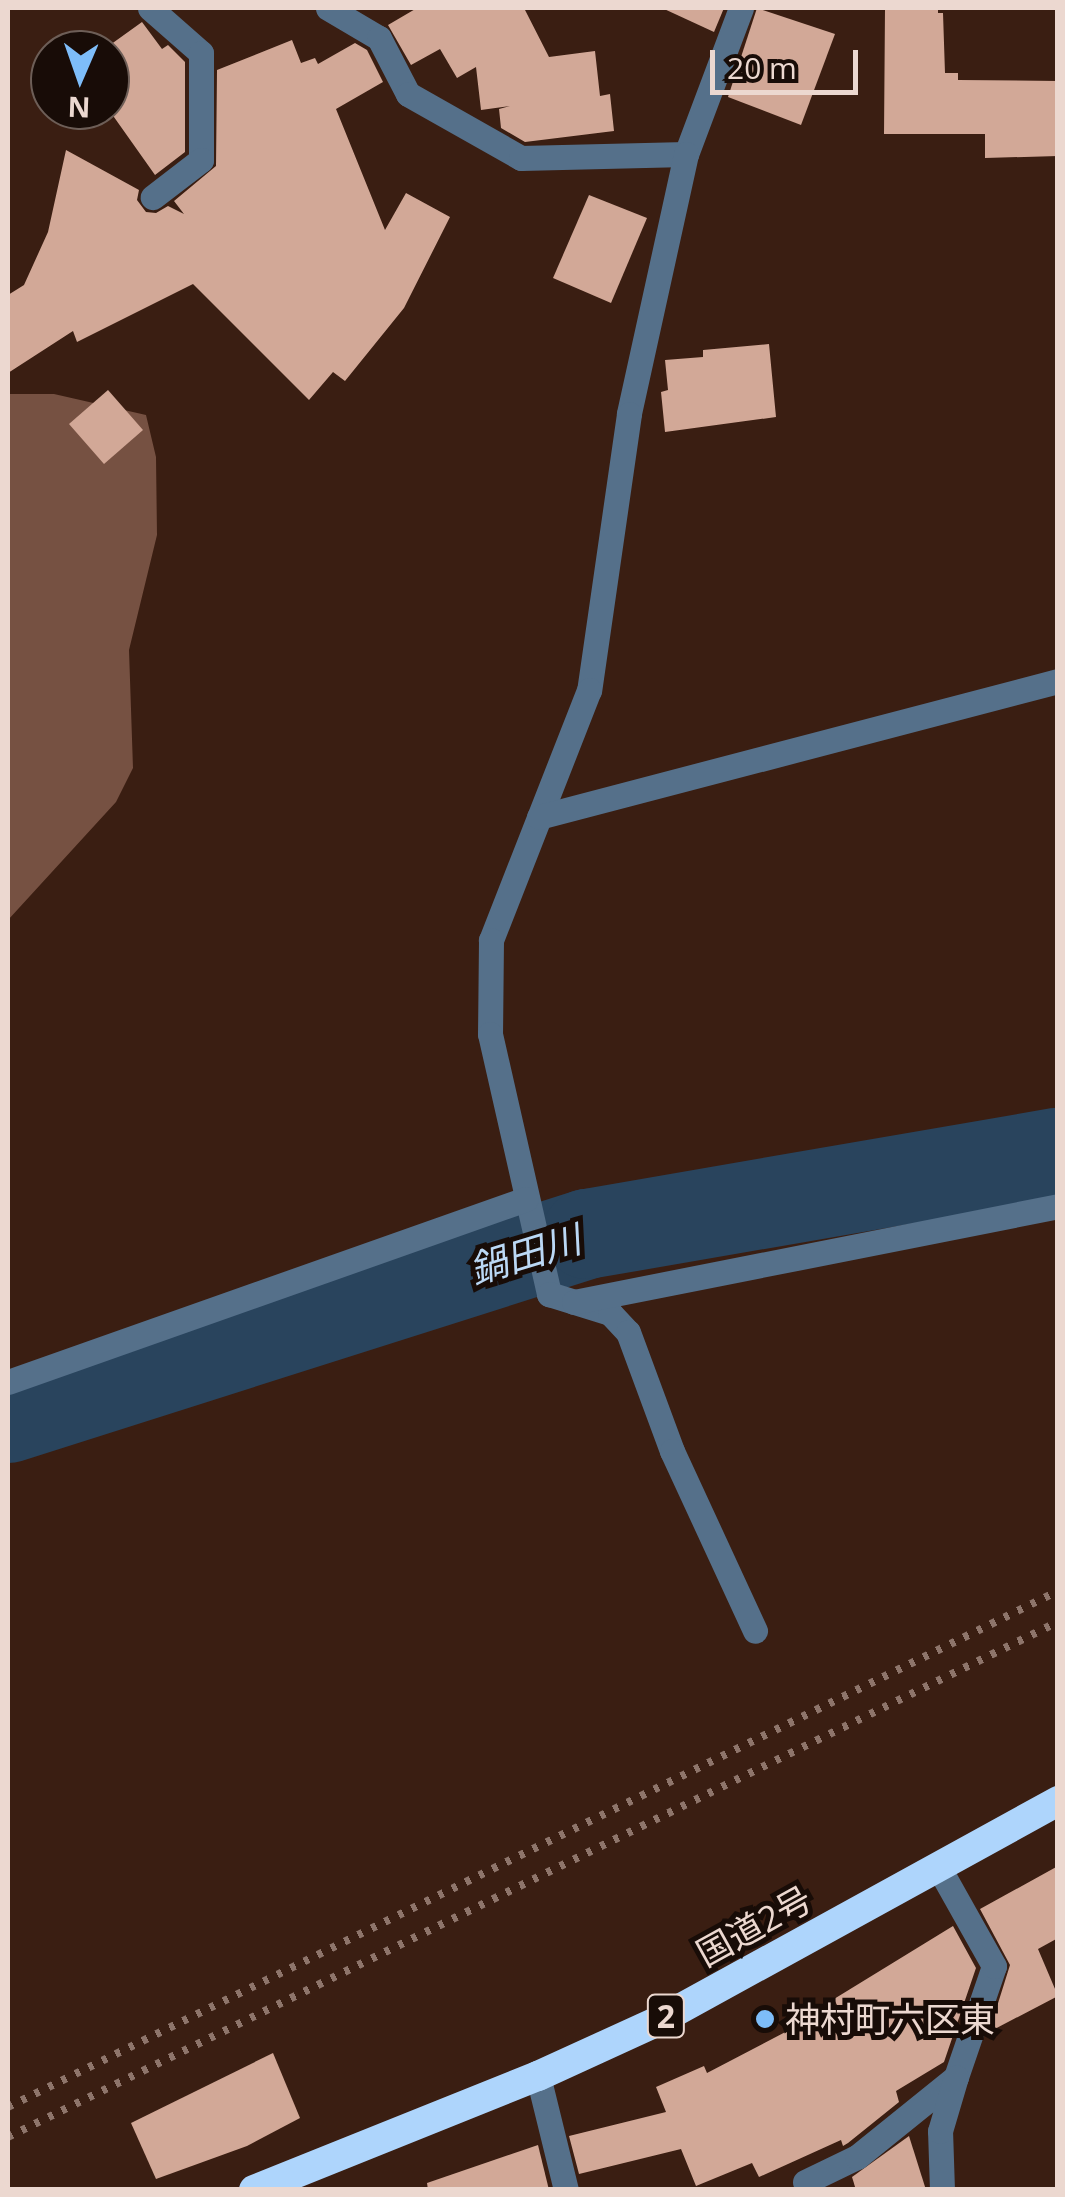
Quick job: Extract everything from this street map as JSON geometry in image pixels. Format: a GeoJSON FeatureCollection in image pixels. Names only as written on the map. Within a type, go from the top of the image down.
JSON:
{"type":"FeatureCollection","features":[{"type":"Feature","properties":{"kind":"highway","name":"国道2号"},"geometry":{"type":"LineString","coordinates":[[254,2190],[538,2076],[658,2021],[1058,1800]]}},
{"type":"Feature","properties":{"kind":"street"},"geometry":{"type":"LineString","coordinates":[[150,8],[200,53],[201,160],[152,197]]}},
{"type":"Feature","properties":{"kind":"street"},"geometry":{"type":"LineString","coordinates":[[328,8],[379,38],[408,94],[522,158],[686,154]]}},
{"type":"Feature","properties":{"kind":"street"},"geometry":{"type":"LineString","coordinates":[[561,1298],[528,1207],[490,1034],[492,940],[589,690],[629,414],[686,154],[741,8]]}},
{"type":"Feature","properties":{"kind":"street"},"geometry":{"type":"LineString","coordinates":[[540,817],[1058,680]]}},
{"type":"Feature","properties":{"kind":"street"},"geometry":{"type":"LineString","coordinates":[[561,1298],[1058,1206]]}},
{"type":"Feature","properties":{"kind":"street"},"geometry":{"type":"LineString","coordinates":[[8,1382],[528,1207]]}},
{"type":"Feature","properties":{"kind":"street"},"geometry":{"type":"LineString","coordinates":[[561,1298],[610,1313],[628,1332],[672,1451],[755,1632]]}},
{"type":"Feature","properties":{"kind":"street"},"geometry":{"type":"LineString","coordinates":[[939,1868],[994,1966],[940,2131],[942,2190]]}},
{"type":"Feature","properties":{"kind":"street"},"geometry":{"type":"LineString","coordinates":[[538,2076],[566,2190]]}},
{"type":"Feature","properties":{"kind":"street"},"geometry":{"type":"LineString","coordinates":[[805,2182],[858,2157],[956,2077]]}},
{"type":"Feature","properties":{"kind":"shaded area"},"geometry":{"type":"Polygon","coordinates":[[[8,394],[54,394],[146,415],[156,457],[157,535],[129,650],[133,768],[116,802],[8,920],[8,394]]]}},
{"type":"Feature","properties":{"kind":"building"},"geometry":{"type":"Polygon","coordinates":[[[417,8],[524,8],[549,57],[595,51],[600,96],[610,94],[614,131],[525,142],[501,128],[499,109],[510,106],[481,110],[476,67],[457,78],[440,49],[411,65],[388,25],[417,8]]]}},
{"type":"Feature","properties":{"kind":"building"},"geometry":{"type":"Polygon","coordinates":[[[662,8],[724,8],[714,32],[662,8]]]}},
{"type":"Feature","properties":{"kind":"building"},"geometry":{"type":"Polygon","coordinates":[[[757,8],[835,34],[801,125],[728,97],[757,8]]]}},
{"type":"Feature","properties":{"kind":"building"},"geometry":{"type":"Polygon","coordinates":[[[885,8],[938,8],[938,13],[943,13],[945,73],[958,73],[958,80],[1058,81],[1058,156],[985,158],[985,134],[884,134],[885,8]]]}},
{"type":"Feature","properties":{"kind":"building"},"geometry":{"type":"Polygon","coordinates":[[[142,22],[162,49],[168,45],[185,62],[185,152],[155,175],[123,130],[130,130],[130,31],[142,22]]]}},
{"type":"Feature","properties":{"kind":"building"},"geometry":{"type":"Polygon","coordinates":[[[292,40],[301,63],[315,58],[318,64],[355,43],[367,50],[383,82],[336,109],[385,230],[406,193],[450,217],[404,308],[345,381],[333,372],[309,400],[193,284],[77,342],[73,331],[8,373],[8,295],[24,285],[48,232],[66,150],[139,190],[137,200],[146,212],[156,213],[168,206],[184,214],[174,201],[216,166],[217,70],[292,40]]]}},
{"type":"Feature","properties":{"kind":"building"},"geometry":{"type":"Polygon","coordinates":[[[589,195],[647,218],[611,303],[553,278],[589,195]]]}},
{"type":"Feature","properties":{"kind":"building"},"geometry":{"type":"Polygon","coordinates":[[[769,344],[776,417],[665,432],[661,392],[668,390],[665,360],[703,357],[703,350],[769,344]]]}},
{"type":"Feature","properties":{"kind":"building"},"geometry":{"type":"Polygon","coordinates":[[[108,390],[143,430],[104,464],[69,424],[108,390]]]}},
{"type":"Feature","properties":{"kind":"building"},"geometry":{"type":"Polygon","coordinates":[[[1058,1866],[1058,1938],[1038,1949],[1058,1996],[989,2032],[1010,1965],[980,1909],[1058,1866]]]}},
{"type":"Feature","properties":{"kind":"building"},"geometry":{"type":"Polygon","coordinates":[[[953,1926],[976,1968],[944,2062],[896,2091],[899,2102],[848,2143],[843,2146],[841,2140],[759,2177],[752,2163],[696,2186],[681,2149],[579,2174],[569,2136],[666,2112],[656,2087],[704,2066],[707,2073],[837,2005],[834,1999],[953,1926]]]}},
{"type":"Feature","properties":{"kind":"building"},"geometry":{"type":"Polygon","coordinates":[[[273,2053],[300,2118],[247,2146],[156,2179],[131,2123],[273,2053]]]}},
{"type":"Feature","properties":{"kind":"building"},"geometry":{"type":"Polygon","coordinates":[[[909,2136],[926,2190],[856,2190],[852,2177],[909,2136]]]}},
{"type":"Feature","properties":{"kind":"building"},"geometry":{"type":"Polygon","coordinates":[[[538,2145],[549,2190],[428,2190],[427,2183],[538,2145]]]}},
{"type":"Feature","properties":{"kind":"waterway","name":"鍋田川"},"geometry":{"type":"LineString","coordinates":[[8,1418],[587,1234],[1058,1153]]}},
{"type":"Feature","properties":{"kind":"railway"},"geometry":{"type":"LineString","coordinates":[[8,2107],[1058,1591]]}},
{"type":"Feature","properties":{"kind":"railway"},"geometry":{"type":"LineString","coordinates":[[8,2137],[1058,1622]]}},
{"type":"Feature","properties":{"kind":"place","name":"神村町六区東"},"geometry":{"type":"Point","coordinates":[765,2019]}}]}
